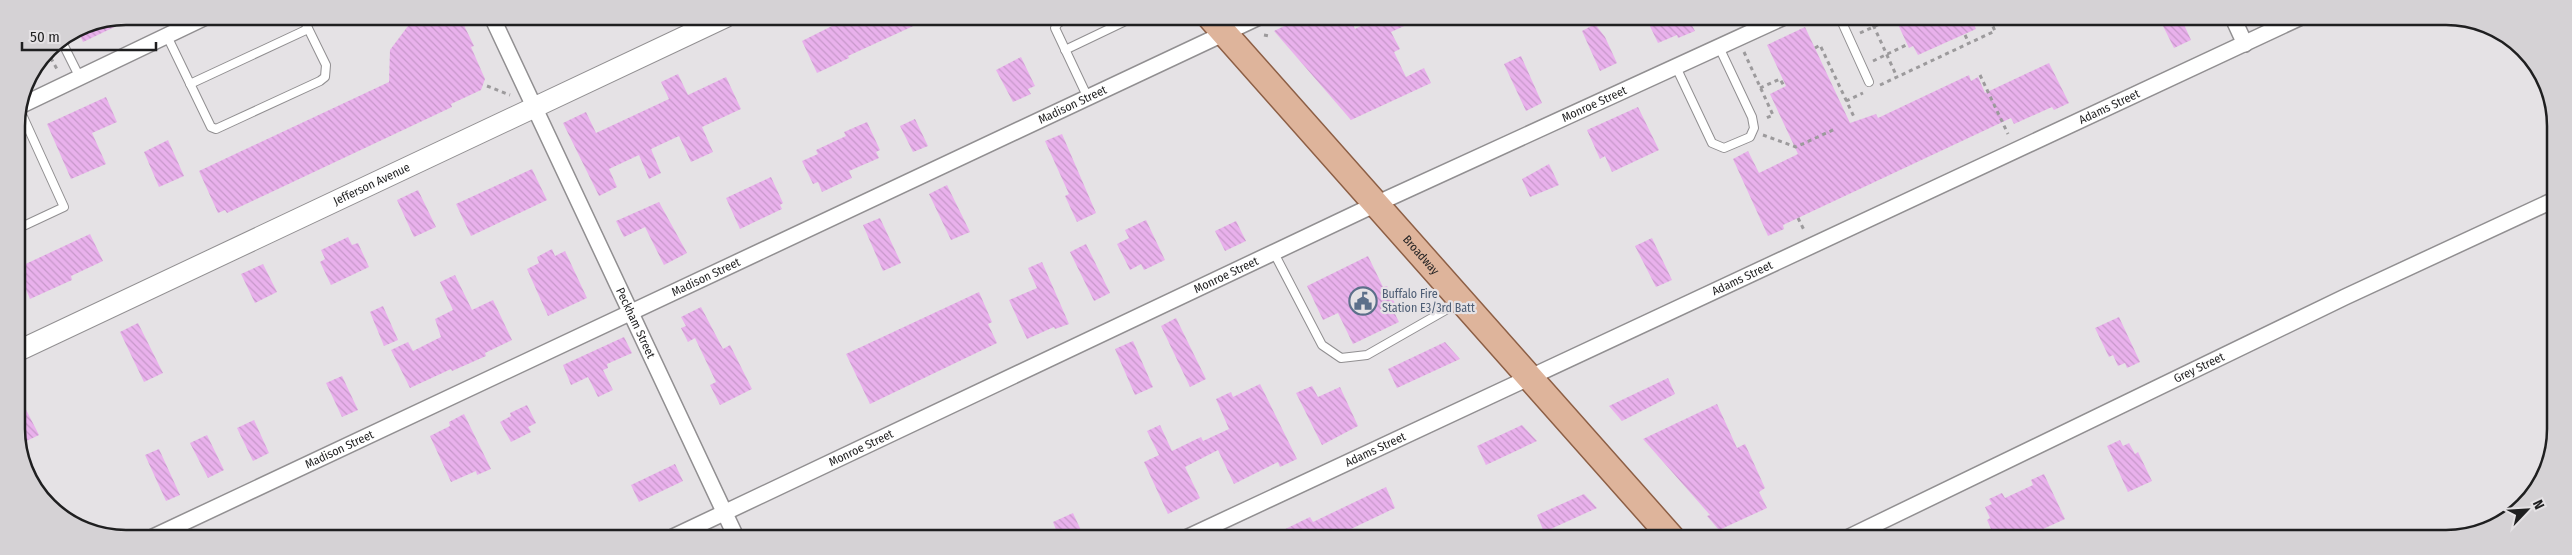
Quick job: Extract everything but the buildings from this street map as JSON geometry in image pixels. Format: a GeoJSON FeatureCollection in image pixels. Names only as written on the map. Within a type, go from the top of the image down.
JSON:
{"type":"FeatureCollection","features":[{"type":"Feature","properties":{"kind":"main road","name":"Broadway"},"geometry":{"type":"LineString","coordinates":[[1217,25],[1665,530]]}},
{"type":"Feature","properties":{"kind":"street"},"geometry":{"type":"LineString","coordinates":[[27,103],[190,25]]}},
{"type":"Feature","properties":{"kind":"street","name":"Peckham Street"},"geometry":{"type":"LineString","coordinates":[[496,25],[733,530]]}},
{"type":"Feature","properties":{"kind":"street","name":"Jefferson Avenue"},"geometry":{"type":"LineString","coordinates":[[25,347],[709,25]]}},
{"type":"Feature","properties":{"kind":"street","name":"Madison Street"},"geometry":{"type":"LineString","coordinates":[[168,530],[1088,98],[1217,25]]}},
{"type":"Feature","properties":{"kind":"street","name":"Monroe Street"},"geometry":{"type":"LineString","coordinates":[[687,530],[1376,204],[1767,25]]}},
{"type":"Feature","properties":{"kind":"street"},"geometry":{"type":"LineString","coordinates":[[2236,25],[2245,44]]}},
{"type":"Feature","properties":{"kind":"street","name":"Adams Street"},"geometry":{"type":"LineString","coordinates":[[1203,530],[2284,25]]}},
{"type":"Feature","properties":{"kind":"street","name":"Grey Street"},"geometry":{"type":"LineString","coordinates":[[1864,530],[2345,297],[2547,203]]}},
{"type":"Feature","properties":{"kind":"lane"},"geometry":{"type":"LineString","coordinates":[[167,36],[210,127],[216,129],[222,128],[325,77],[326,65],[306,25]]}},
{"type":"Feature","properties":{"kind":"lane"},"geometry":{"type":"LineString","coordinates":[[1057,25],[1055,28],[1088,98]]}},
{"type":"Feature","properties":{"kind":"lane"},"geometry":{"type":"LineString","coordinates":[[1065,50],[1117,25]]}},
{"type":"Feature","properties":{"kind":"lane"},"geometry":{"type":"LineString","coordinates":[[1843,25],[1869,82]]}},
{"type":"Feature","properties":{"kind":"lane"},"geometry":{"type":"LineString","coordinates":[[190,84],[308,29]]}},
{"type":"Feature","properties":{"kind":"lane"},"geometry":{"type":"LineString","coordinates":[[64,46],[80,78]]}},
{"type":"Feature","properties":{"kind":"lane"},"geometry":{"type":"LineString","coordinates":[[1676,68],[1712,143],[1724,148],[1750,137],[1754,128],[1752,118],[1719,47]]}},
{"type":"Feature","properties":{"kind":"lane"},"geometry":{"type":"LineString","coordinates":[[25,119],[64,207],[25,225]]}},
{"type":"Feature","properties":{"kind":"lane"},"geometry":{"type":"LineString","coordinates":[[1274,253],[1322,345],[1341,358],[1367,355],[1462,301]]}},
{"type":"Feature","properties":{"kind":"path"},"geometry":{"type":"LineString","coordinates":[[1856,34],[1878,25]]}},
{"type":"Feature","properties":{"kind":"path"},"geometry":{"type":"LineString","coordinates":[[1846,101],[1995,31],[1992,25]]}},
{"type":"Feature","properties":{"kind":"path"},"geometry":{"type":"LineString","coordinates":[[1874,27],[1897,77]]}},
{"type":"Feature","properties":{"kind":"path"},"geometry":{"type":"LineString","coordinates":[[1965,35],[1969,43]]}},
{"type":"Feature","properties":{"kind":"path"},"geometry":{"type":"LineString","coordinates":[[1815,48],[1820,45],[1855,119]]}},
{"type":"Feature","properties":{"kind":"path"},"geometry":{"type":"LineString","coordinates":[[1869,62],[1906,45]]}},
{"type":"Feature","properties":{"kind":"path"},"geometry":{"type":"LineString","coordinates":[[1744,52],[1766,104],[1773,114],[1761,120]]}},
{"type":"Feature","properties":{"kind":"path"},"geometry":{"type":"LineString","coordinates":[[51,59],[57,69]]}},
{"type":"Feature","properties":{"kind":"path"},"geometry":{"type":"LineString","coordinates":[[1980,75],[2008,134]]}},
{"type":"Feature","properties":{"kind":"path"},"geometry":{"type":"LineString","coordinates":[[1760,88],[1780,78],[1784,86]]}},
{"type":"Feature","properties":{"kind":"path"},"geometry":{"type":"LineString","coordinates":[[487,86],[510,95]]}},
{"type":"Feature","properties":{"kind":"path"},"geometry":{"type":"LineString","coordinates":[[1760,134],[1796,147],[1835,129]]}},
{"type":"Feature","properties":{"kind":"path"},"geometry":{"type":"LineString","coordinates":[[1798,218],[1804,230]]}},
{"type":"Feature","properties":{"kind":"place","name":"Buffalo Fire Station E3/3rd Batt"},"geometry":{"type":"Point","coordinates":[1363,301]}}]}
